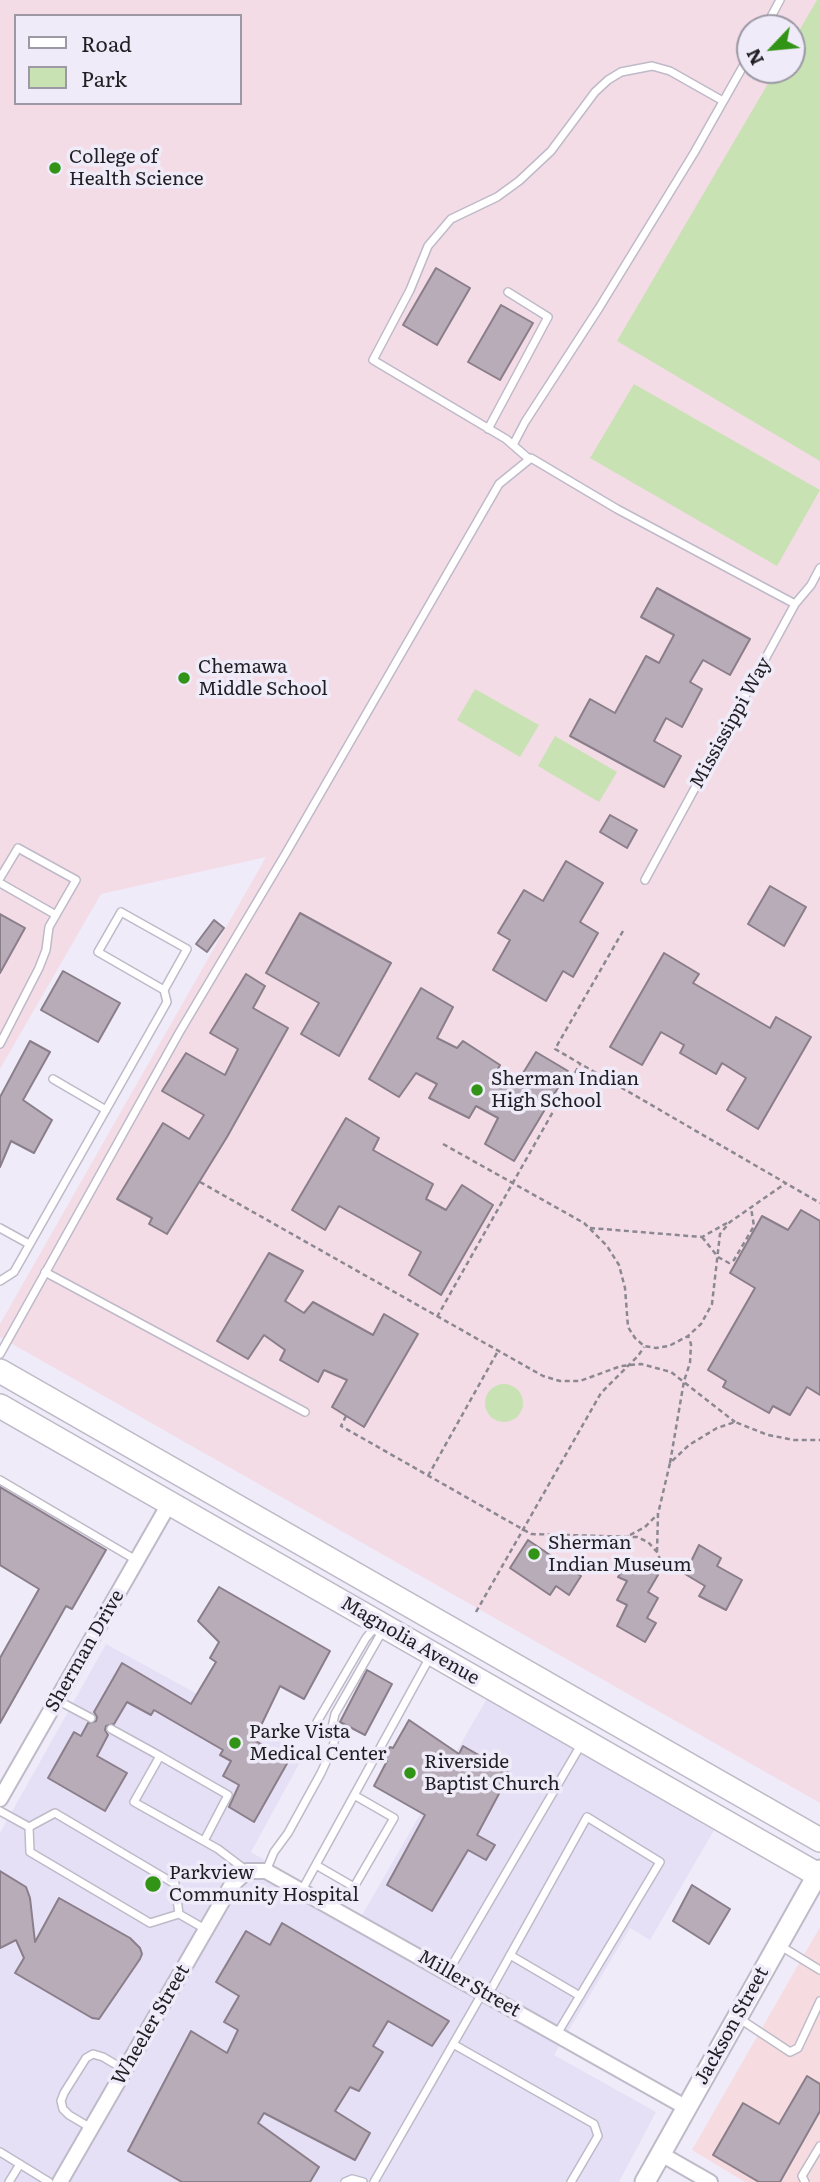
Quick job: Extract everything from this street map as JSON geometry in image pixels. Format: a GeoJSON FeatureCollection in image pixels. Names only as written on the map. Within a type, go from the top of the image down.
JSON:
{"type":"FeatureCollection","features":[{"type":"Feature","properties":{"kind":"main road","name":"Magnolia Avenue"},"geometry":{"type":"LineString","coordinates":[[0,1371],[820,1840]]}},
{"type":"Feature","properties":{"kind":"main road","name":"Magnolia Avenue"},"geometry":{"type":"LineString","coordinates":[[0,1406],[819,1873]]}},
{"type":"Feature","properties":{"kind":"main road"},"geometry":{"type":"LineString","coordinates":[[382,1625],[394,1598]]}},
{"type":"Feature","properties":{"kind":"main road","name":"Jackson Street"},"geometry":{"type":"LineString","coordinates":[[645,2182],[819,1873]]}},
{"type":"Feature","properties":{"kind":"street","name":"Sherman Drive"},"geometry":{"type":"LineString","coordinates":[[0,1799],[169,1504]]}},
{"type":"Feature","properties":{"kind":"street","name":"Miller Street"},"geometry":{"type":"LineString","coordinates":[[247,1871],[266,1871],[687,2108]]}},
{"type":"Feature","properties":{"kind":"street","name":"Wheeler Street"},"geometry":{"type":"LineString","coordinates":[[60,2182],[231,1886],[247,1871]]}},
{"type":"Feature","properties":{"kind":"street"},"geometry":{"type":"LineString","coordinates":[[661,2154],[710,2182]]}},
{"type":"Feature","properties":{"kind":"lane"},"geometry":{"type":"LineString","coordinates":[[723,101],[670,71],[652,66],[621,72],[608,80],[595,92],[551,151],[527,174],[497,197],[451,219],[428,246],[410,290],[373,360],[488,429],[529,459],[795,604]]}},
{"type":"Feature","properties":{"kind":"lane"},"geometry":{"type":"LineString","coordinates":[[513,445],[643,236],[736,78]]}},
{"type":"Feature","properties":{"kind":"lane"},"geometry":{"type":"LineString","coordinates":[[488,429],[548,317],[508,292]]}},
{"type":"Feature","properties":{"kind":"lane"},"geometry":{"type":"LineString","coordinates":[[0,1353],[179,1033],[499,484],[529,459]]}},
{"type":"Feature","properties":{"kind":"lane","name":"Mississippi Way"},"geometry":{"type":"LineString","coordinates":[[646,880],[795,604],[811,585],[820,568]]}},
{"type":"Feature","properties":{"kind":"lane"},"geometry":{"type":"LineString","coordinates":[[0,1044],[39,968],[50,927],[76,880],[18,848],[0,880],[56,915]]}},
{"type":"Feature","properties":{"kind":"lane"},"geometry":{"type":"LineString","coordinates":[[0,1281],[14,1272],[167,1002],[164,990],[187,949],[121,912],[98,952],[164,990]]}},
{"type":"Feature","properties":{"kind":"lane"},"geometry":{"type":"LineString","coordinates":[[53,1079],[106,1110]]}},
{"type":"Feature","properties":{"kind":"lane"},"geometry":{"type":"LineString","coordinates":[[0,1228],[29,1244]]}},
{"type":"Feature","properties":{"kind":"lane"},"geometry":{"type":"LineString","coordinates":[[45,1272],[305,1412]]}},
{"type":"Feature","properties":{"kind":"lane"},"geometry":{"type":"LineString","coordinates":[[0,1480],[137,1560]]}},
{"type":"Feature","properties":{"kind":"lane"},"geometry":{"type":"LineString","coordinates":[[317,1722],[366,1638],[382,1625]]}},
{"type":"Feature","properties":{"kind":"lane"},"geometry":{"type":"LineString","coordinates":[[266,1871],[333,1747],[335,1737],[332,1727],[335,1714],[382,1625]]}},
{"type":"Feature","properties":{"kind":"lane"},"geometry":{"type":"LineString","coordinates":[[302,1891],[432,1654]]}},
{"type":"Feature","properties":{"kind":"lane"},"geometry":{"type":"LineString","coordinates":[[57,1700],[91,1718]]}},
{"type":"Feature","properties":{"kind":"lane"},"geometry":{"type":"LineString","coordinates":[[111,1729],[228,1795],[204,1841]]}},
{"type":"Feature","properties":{"kind":"lane"},"geometry":{"type":"LineString","coordinates":[[448,1972],[584,1740]]}},
{"type":"Feature","properties":{"kind":"lane"},"geometry":{"type":"LineString","coordinates":[[160,1756],[134,1802],[218,1849],[247,1871]]}},
{"type":"Feature","properties":{"kind":"lane"},"geometry":{"type":"LineString","coordinates":[[316,1866],[354,1887],[394,1818],[354,1795]]}},
{"type":"Feature","properties":{"kind":"lane"},"geometry":{"type":"LineString","coordinates":[[0,1811],[29,1827]]}},
{"type":"Feature","properties":{"kind":"lane"},"geometry":{"type":"LineString","coordinates":[[29,1827],[55,1813],[176,1884],[179,1914]]}},
{"type":"Feature","properties":{"kind":"lane"},"geometry":{"type":"LineString","coordinates":[[374,2182],[453,2044],[510,1955],[587,1817],[660,1862],[557,2034]]}},
{"type":"Feature","properties":{"kind":"lane"},"geometry":{"type":"LineString","coordinates":[[29,1827],[30,1852],[150,1923],[179,1914],[206,1930]]}},
{"type":"Feature","properties":{"kind":"lane"},"geometry":{"type":"LineString","coordinates":[[778,1944],[819,1968]]}},
{"type":"Feature","properties":{"kind":"lane"},"geometry":{"type":"LineString","coordinates":[[510,1955],[580,1996]]}},
{"type":"Feature","properties":{"kind":"lane"},"geometry":{"type":"LineString","coordinates":[[736,2017],[790,2052],[798,2048],[820,2001]]}},
{"type":"Feature","properties":{"kind":"lane"},"geometry":{"type":"LineString","coordinates":[[453,2044],[593,2124],[598,2136],[571,2182]]}},
{"type":"Feature","properties":{"kind":"lane"},"geometry":{"type":"LineString","coordinates":[[91,2127],[63,2109],[61,2101],[64,2093],[86,2057],[93,2054],[125,2070]]}},
{"type":"Feature","properties":{"kind":"lane"},"geometry":{"type":"LineString","coordinates":[[805,2182],[802,2176],[820,2146]]}},
{"type":"Feature","properties":{"kind":"lane"},"geometry":{"type":"LineString","coordinates":[[0,2152],[49,2182]]}},
{"type":"Feature","properties":{"kind":"lane"},"geometry":{"type":"LineString","coordinates":[[9,2182],[20,2164]]}},
{"type":"Feature","properties":{"kind":"lane"},"geometry":{"type":"LineString","coordinates":[[345,2182],[352,2179],[363,2182]]}},
{"type":"Feature","properties":{"kind":"path"},"geometry":{"type":"LineString","coordinates":[[623,931],[555,1049],[820,1203]]}},
{"type":"Feature","properties":{"kind":"path"},"geometry":{"type":"LineString","coordinates":[[436,1317],[580,1063]]}},
{"type":"Feature","properties":{"kind":"path"},"geometry":{"type":"LineString","coordinates":[[443,1144],[588,1228],[607,1245],[619,1265],[625,1288],[628,1326],[635,1338],[645,1346],[669,1346],[688,1336],[701,1324],[712,1304],[720,1234],[730,1222]]}},
{"type":"Feature","properties":{"kind":"path"},"geometry":{"type":"LineString","coordinates":[[200,1182],[542,1376],[560,1381],[580,1381],[603,1371],[641,1364],[671,1372],[734,1422],[768,1435],[794,1440],[820,1440]]}},
{"type":"Feature","properties":{"kind":"path"},"geometry":{"type":"LineString","coordinates":[[588,1228],[702,1237],[730,1222],[786,1184]]}},
{"type":"Feature","properties":{"kind":"path"},"geometry":{"type":"LineString","coordinates":[[702,1237],[718,1257],[729,1263],[734,1260],[754,1226],[750,1207]]}},
{"type":"Feature","properties":{"kind":"path"},"geometry":{"type":"LineString","coordinates":[[657,1552],[658,1514],[684,1381],[690,1363],[691,1344],[688,1336]]}},
{"type":"Feature","properties":{"kind":"path"},"geometry":{"type":"LineString","coordinates":[[476,1612],[601,1393],[639,1356],[645,1346]]}},
{"type":"Feature","properties":{"kind":"path"},"geometry":{"type":"LineString","coordinates":[[428,1476],[498,1351]]}},
{"type":"Feature","properties":{"kind":"path"},"geometry":{"type":"LineString","coordinates":[[346,1416],[341,1426],[531,1534],[637,1536],[648,1542],[657,1552],[665,1571]]}},
{"type":"Feature","properties":{"kind":"path"},"geometry":{"type":"LineString","coordinates":[[670,1463],[690,1445],[717,1428],[734,1422]]}},
{"type":"Feature","properties":{"kind":"path"},"geometry":{"type":"LineString","coordinates":[[627,1536],[645,1527],[658,1514]]}},
{"type":"Feature","properties":{"kind":"shaded area","name":"Sherman Indian High School"},"geometry":{"type":"Polygon","coordinates":[[[0,0],[820,0],[820,1803],[0,1337],[0,1324],[266,857],[101,894],[0,1069],[0,0]]]}},
{"type":"Feature","properties":{"kind":"shaded area","name":"Parkview Community Hospital"},"geometry":{"type":"Polygon","coordinates":[[[106,1644],[305,1753],[251,1852],[361,1917],[489,1695],[716,1827],[650,1940],[630,1928],[554,2055],[656,2112],[619,2182],[0,2182],[0,1833],[106,1644]]]}},
{"type":"Feature","properties":{"kind":"shaded area"},"geometry":{"type":"Polygon","coordinates":[[[820,1927],[820,2182],[745,2182],[692,2150],[820,1927]]]}},
{"type":"Feature","properties":{"kind":"green space"},"geometry":{"type":"Polygon","coordinates":[[[817,0],[820,0],[820,461],[617,341],[768,84],[806,84],[806,19],[817,0]]]}},
{"type":"Feature","properties":{"kind":"green space"},"geometry":{"type":"Polygon","coordinates":[[[634,384],[820,490],[777,566],[590,458],[634,384]]]}},
{"type":"Feature","properties":{"kind":"green space"},"geometry":{"type":"Polygon","coordinates":[[[475,689],[539,725],[520,757],[457,720],[475,689]]]}},
{"type":"Feature","properties":{"kind":"green space"},"geometry":{"type":"Polygon","coordinates":[[[555,736],[617,772],[599,802],[538,766],[555,736]]]}},
{"type":"Feature","properties":{"kind":"green space"},"geometry":{"type":"Polygon","coordinates":[[[504,1384],[518,1389],[523,1403],[518,1417],[504,1422],[490,1417],[485,1403],[490,1389],[504,1384]]]}},
{"type":"Feature","properties":{"kind":"building"},"geometry":{"type":"Polygon","coordinates":[[[436,268],[470,288],[437,345],[403,325],[436,268]]]}},
{"type":"Feature","properties":{"kind":"building"},"geometry":{"type":"Polygon","coordinates":[[[501,305],[533,323],[500,380],[468,362],[501,305]]]}},
{"type":"Feature","properties":{"kind":"building"},"geometry":{"type":"Polygon","coordinates":[[[657,588],[750,639],[730,675],[703,660],[690,682],[702,689],[682,727],[666,718],[654,741],[681,756],[664,787],[570,736],[590,699],[615,713],[646,656],[659,663],[674,635],[641,617],[657,588]]]}},
{"type":"Feature","properties":{"kind":"building"},"geometry":{"type":"Polygon","coordinates":[[[610,815],[637,830],[627,848],[600,832],[610,815]]]}},
{"type":"Feature","properties":{"kind":"building"},"geometry":{"type":"Polygon","coordinates":[[[566,861],[603,883],[580,922],[598,933],[573,977],[563,971],[546,1001],[493,970],[510,940],[498,933],[524,890],[543,901],[566,861]]]}},
{"type":"Feature","properties":{"kind":"building"},"geometry":{"type":"Polygon","coordinates":[[[770,886],[806,907],[784,946],[748,924],[770,886]]]}},
{"type":"Feature","properties":{"kind":"building"},"geometry":{"type":"Polygon","coordinates":[[[300,913],[391,963],[339,1056],[301,1034],[319,1003],[266,973],[300,913]]]}},
{"type":"Feature","properties":{"kind":"building"},"geometry":{"type":"Polygon","coordinates":[[[0,914],[25,928],[0,973],[0,914]]]}},
{"type":"Feature","properties":{"kind":"building"},"geometry":{"type":"Polygon","coordinates":[[[214,920],[224,928],[207,952],[196,944],[214,920]]]}},
{"type":"Feature","properties":{"kind":"building"},"geometry":{"type":"Polygon","coordinates":[[[664,953],[699,974],[693,983],[770,1028],[776,1017],[811,1037],[758,1129],[727,1110],[746,1078],[722,1063],[716,1074],[680,1053],[684,1045],[661,1032],[642,1065],[610,1047],[664,953]]]}},
{"type":"Feature","properties":{"kind":"building"},"geometry":{"type":"Polygon","coordinates":[[[63,971],[120,1003],[98,1042],[41,1010],[63,971]]]}},
{"type":"Feature","properties":{"kind":"building"},"geometry":{"type":"Polygon","coordinates":[[[246,974],[265,986],[253,1008],[288,1028],[227,1137],[167,1234],[149,1224],[152,1218],[117,1199],[163,1123],[189,1139],[204,1115],[162,1091],[186,1053],[225,1075],[238,1049],[210,1033],[246,974]]]}},
{"type":"Feature","properties":{"kind":"building"},"geometry":{"type":"Polygon","coordinates":[[[421,988],[453,1007],[437,1038],[457,1048],[463,1041],[500,1065],[497,1071],[517,1083],[536,1052],[568,1071],[514,1161],[485,1144],[498,1118],[476,1106],[469,1118],[429,1098],[437,1084],[416,1073],[399,1097],[369,1079],[421,988]]]}},
{"type":"Feature","properties":{"kind":"building"},"geometry":{"type":"Polygon","coordinates":[[[30,1041],[50,1052],[23,1100],[52,1120],[34,1153],[11,1141],[0,1167],[0,1097],[30,1041]]]}},
{"type":"Feature","properties":{"kind":"building"},"geometry":{"type":"Polygon","coordinates":[[[346,1118],[379,1138],[373,1150],[433,1184],[426,1199],[446,1210],[462,1185],[493,1205],[441,1295],[409,1275],[421,1252],[339,1206],[325,1230],[292,1210],[346,1118]]]}},
{"type":"Feature","properties":{"kind":"building"},"geometry":{"type":"Polygon","coordinates":[[[801,1210],[820,1221],[820,1395],[807,1387],[790,1415],[773,1406],[769,1413],[723,1387],[726,1381],[708,1370],[755,1288],[730,1273],[762,1216],[788,1230],[801,1210]]]}},
{"type":"Feature","properties":{"kind":"building"},"geometry":{"type":"Polygon","coordinates":[[[269,1253],[303,1271],[285,1301],[304,1313],[313,1302],[373,1335],[384,1314],[418,1334],[364,1427],[332,1407],[347,1380],[324,1370],[318,1382],[280,1360],[285,1350],[264,1335],[248,1359],[217,1341],[269,1253]]]}},
{"type":"Feature","properties":{"kind":"building"},"geometry":{"type":"Polygon","coordinates":[[[0,1487],[106,1550],[72,1609],[66,1606],[0,1723],[0,1658],[39,1589],[0,1565],[0,1487]]]}},
{"type":"Feature","properties":{"kind":"building","name":"Sherman Indian Museum"},"geometry":{"type":"Polygon","coordinates":[[[528,1540],[581,1576],[569,1595],[556,1586],[550,1595],[510,1568],[528,1540]]]}},
{"type":"Feature","properties":{"kind":"building"},"geometry":{"type":"Polygon","coordinates":[[[699,1545],[721,1558],[717,1566],[742,1580],[726,1610],[699,1596],[705,1586],[685,1574],[699,1545]]]}},
{"type":"Feature","properties":{"kind":"building"},"geometry":{"type":"Polygon","coordinates":[[[631,1558],[658,1575],[648,1592],[658,1598],[647,1618],[656,1623],[645,1642],[617,1626],[627,1605],[617,1600],[627,1581],[618,1577],[631,1558]]]}},
{"type":"Feature","properties":{"kind":"building"},"geometry":{"type":"Polygon","coordinates":[[[219,1587],[330,1651],[304,1699],[280,1686],[254,1740],[289,1760],[254,1822],[229,1807],[239,1785],[223,1776],[231,1761],[220,1755],[223,1750],[154,1710],[151,1715],[127,1702],[114,1724],[106,1726],[108,1735],[97,1756],[127,1773],[105,1811],[48,1778],[74,1732],[81,1736],[88,1723],[96,1721],[94,1712],[122,1663],[191,1704],[216,1662],[210,1658],[219,1642],[198,1621],[219,1587]]]}},
{"type":"Feature","properties":{"kind":"building"},"geometry":{"type":"Polygon","coordinates":[[[367,1670],[392,1684],[365,1735],[340,1722],[367,1670]]]}},
{"type":"Feature","properties":{"kind":"building"},"geometry":{"type":"Polygon","coordinates":[[[409,1720],[459,1754],[463,1746],[510,1773],[477,1835],[495,1845],[486,1860],[468,1850],[432,1911],[387,1885],[425,1815],[374,1786],[387,1761],[383,1759],[390,1747],[393,1748],[409,1720]]]}},
{"type":"Feature","properties":{"kind":"building"},"geometry":{"type":"Polygon","coordinates":[[[0,1871],[26,1887],[30,1898],[35,1942],[59,1898],[130,1938],[140,1948],[140,1959],[99,2019],[92,2018],[15,1973],[24,1958],[16,1940],[0,1948],[0,1871]]]}},
{"type":"Feature","properties":{"kind":"building"},"geometry":{"type":"Polygon","coordinates":[[[692,1885],[730,1909],[709,1944],[673,1921],[692,1885]]]}},
{"type":"Feature","properties":{"kind":"building"},"geometry":{"type":"Polygon","coordinates":[[[282,1923],[449,2021],[432,2046],[388,2021],[373,2046],[383,2052],[359,2091],[350,2087],[335,2111],[370,2133],[355,2160],[264,2113],[258,2123],[319,2167],[310,2182],[182,2182],[128,2151],[191,2031],[227,2053],[238,2030],[224,2022],[239,1996],[216,1982],[246,1931],[270,1945],[282,1923]]]}},
{"type":"Feature","properties":{"kind":"building"},"geometry":{"type":"Polygon","coordinates":[[[807,2076],[820,2084],[820,2111],[780,2182],[759,2182],[713,2155],[743,2103],[779,2124],[807,2076]]]}},
{"type":"Feature","properties":{"kind":"place","name":"College of Health Science"},"geometry":{"type":"Point","coordinates":[55,168]}},
{"type":"Feature","properties":{"kind":"place","name":"Chemawa Middle School"},"geometry":{"type":"Point","coordinates":[184,678]}},
{"type":"Feature","properties":{"kind":"place","name":"Sherman Indian High School"},"geometry":{"type":"Point","coordinates":[477,1090]}},
{"type":"Feature","properties":{"kind":"place","name":"Sherman Indian Museum"},"geometry":{"type":"Point","coordinates":[534,1554]}},
{"type":"Feature","properties":{"kind":"place","name":"Parke Vista Medical Center"},"geometry":{"type":"Point","coordinates":[235,1743]}},
{"type":"Feature","properties":{"kind":"place","name":"Riverside Baptist Church"},"geometry":{"type":"Point","coordinates":[410,1773]}},
{"type":"Feature","properties":{"kind":"place","name":"Parkview Community Hospital"},"geometry":{"type":"Point","coordinates":[153,1884]}}]}
